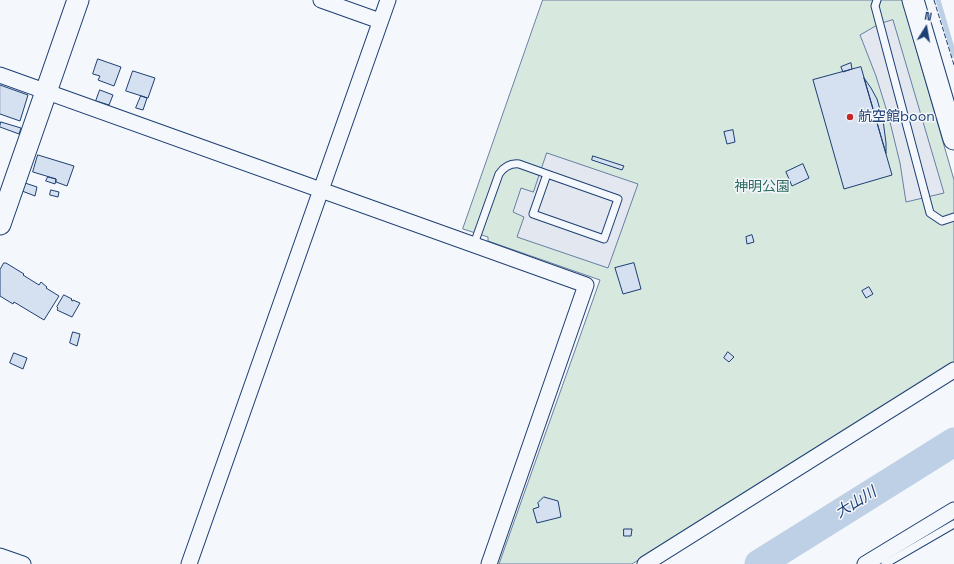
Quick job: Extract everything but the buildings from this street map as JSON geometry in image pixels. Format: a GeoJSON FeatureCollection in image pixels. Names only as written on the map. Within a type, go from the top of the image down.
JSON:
{"type":"FeatureCollection","features":[{"type":"Feature","properties":{"kind":"street"},"geometry":{"type":"LineString","coordinates":[[0,224],[78,0]]}},
{"type":"Feature","properties":{"kind":"street"},"geometry":{"type":"LineString","coordinates":[[321,0],[380,21]]}},
{"type":"Feature","properties":{"kind":"street"},"geometry":{"type":"LineString","coordinates":[[189,564],[388,0]]}},
{"type":"Feature","properties":{"kind":"street"},"geometry":{"type":"LineString","coordinates":[[913,0],[954,139]]}},
{"type":"Feature","properties":{"kind":"street"},"geometry":{"type":"LineString","coordinates":[[0,76],[46,91],[586,285],[489,564]]}},
{"type":"Feature","properties":{"kind":"street"},"geometry":{"type":"LineString","coordinates":[[645,564],[954,370]]}},
{"type":"Feature","properties":{"kind":"street"},"geometry":{"type":"LineString","coordinates":[[865,564],[954,510]]}},
{"type":"Feature","properties":{"kind":"street"},"geometry":{"type":"LineString","coordinates":[[0,556],[23,564]]}},
{"type":"Feature","properties":{"kind":"lane"},"geometry":{"type":"LineString","coordinates":[[877,0],[875,6],[930,213],[942,221],[954,217]]}},
{"type":"Feature","properties":{"kind":"lane"},"geometry":{"type":"LineString","coordinates":[[474,244],[499,174],[511,164],[519,164],[618,199],[604,239],[533,214],[547,174]]}},
{"type":"Feature","properties":{"kind":"lane"},"geometry":{"type":"LineString","coordinates":[[885,564],[954,524]]}},
{"type":"Feature","properties":{"kind":"green space","name":"神明公園"},"geometry":{"type":"Polygon","coordinates":[[[543,0],[902,0],[954,180],[954,364],[632,564],[499,564],[600,280],[488,241],[488,237],[463,229],[543,0]]]}},
{"type":"Feature","properties":{"kind":"shaded area"},"geometry":{"type":"Polygon","coordinates":[[[893,20],[944,193],[906,202],[900,163],[889,118],[876,76],[860,35],[879,24],[893,20]]]}},
{"type":"Feature","properties":{"kind":"shaded area"},"geometry":{"type":"Polygon","coordinates":[[[547,153],[638,184],[608,268],[517,237],[524,217],[513,212],[521,188],[533,192],[547,153]]]}},
{"type":"Feature","properties":{"kind":"waterway"},"geometry":{"type":"LineString","coordinates":[[938,0],[954,55]]}},
{"type":"Feature","properties":{"kind":"waterway","name":"大山川"},"geometry":{"type":"LineString","coordinates":[[759,564],[954,442]]}},
{"type":"Feature","properties":{"kind":"fence"},"geometry":{"type":"LineString","coordinates":[[934,0],[954,65]]}},
{"type":"Feature","properties":{"kind":"place","name":"航空館boon"},"geometry":{"type":"Point","coordinates":[850,117]}}]}
